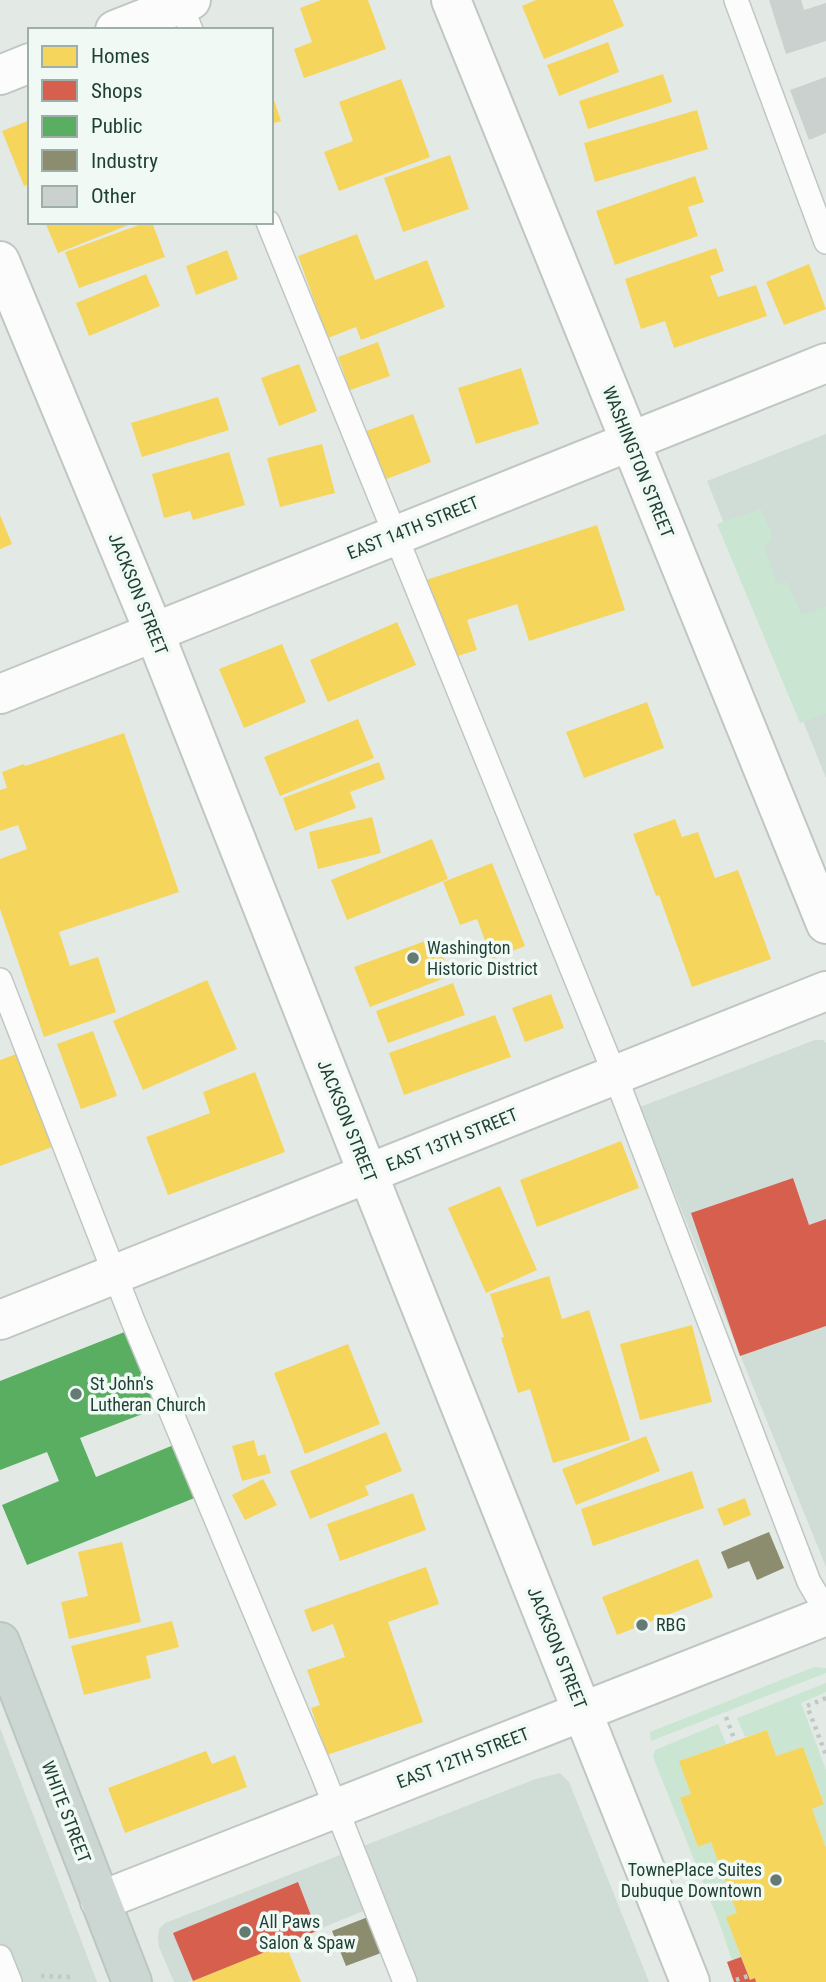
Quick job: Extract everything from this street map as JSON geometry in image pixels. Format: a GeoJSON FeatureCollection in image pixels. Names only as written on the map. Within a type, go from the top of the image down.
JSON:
{"type":"FeatureCollection","features":[{"type":"Feature","properties":{"kind":"main road","name":"WHITE STREET"},"geometry":{"type":"LineString","coordinates":[[0,1642],[132,1982]]}},
{"type":"Feature","properties":{"kind":"street","name":"WASHINGTON STREET"},"geometry":{"type":"LineString","coordinates":[[451,0],[826,924]]}},
{"type":"Feature","properties":{"kind":"street"},"geometry":{"type":"LineString","coordinates":[[123,28],[185,9]]}},
{"type":"Feature","properties":{"kind":"street"},"geometry":{"type":"LineString","coordinates":[[0,75],[28,64]]}},
{"type":"Feature","properties":{"kind":"street","name":"JACKSON STREET"},"geometry":{"type":"LineString","coordinates":[[0,261],[154,632],[690,1982]]}},
{"type":"Feature","properties":{"kind":"street","name":"EAST 14TH STREET"},"geometry":{"type":"LineString","coordinates":[[0,694],[826,363]]}},
{"type":"Feature","properties":{"kind":"street","name":"EAST 13TH STREET"},"geometry":{"type":"LineString","coordinates":[[0,1320],[826,991]]}},
{"type":"Feature","properties":{"kind":"street","name":"EAST 12TH STREET"},"geometry":{"type":"LineString","coordinates":[[100,1901],[826,1614]]}},
{"type":"Feature","properties":{"kind":"lane"},"geometry":{"type":"LineString","coordinates":[[736,0],[826,242]]}},
{"type":"Feature","properties":{"kind":"lane"},"geometry":{"type":"LineString","coordinates":[[269,224],[615,1075],[809,1582],[826,1614]]}},
{"type":"Feature","properties":{"kind":"lane"},"geometry":{"type":"LineString","coordinates":[[0,980],[114,1274],[336,1808],[405,1982]]}},
{"type":"Feature","properties":{"kind":"lane"},"geometry":{"type":"LineString","coordinates":[[0,1957],[20,1979]]}},
{"type":"Feature","properties":{"kind":"path"},"geometry":{"type":"LineString","coordinates":[[826,1698],[807,1706],[826,1755]]}},
{"type":"Feature","properties":{"kind":"path"},"geometry":{"type":"LineString","coordinates":[[726,1717],[735,1741]]}},
{"type":"Feature","properties":{"kind":"path"},"geometry":{"type":"LineString","coordinates":[[736,1980],[748,1976]]}},
{"type":"Feature","properties":{"kind":"path"},"geometry":{"type":"LineString","coordinates":[[20,1979],[71,1977]]}},
{"type":"Feature","properties":{"kind":"shaded area"},"geometry":{"type":"Polygon","coordinates":[[[826,434],[826,778],[707,481],[826,434]]]}},
{"type":"Feature","properties":{"kind":"shaded area"},"geometry":{"type":"Polygon","coordinates":[[[815,1040],[823,1040],[826,1043],[826,1567],[640,1107],[815,1040]]]}},
{"type":"Feature","properties":{"kind":"shaded area"},"geometry":{"type":"Polygon","coordinates":[[[0,1728],[97,1982],[0,1982],[0,1728]]]}},
{"type":"Feature","properties":{"kind":"shaded area"},"geometry":{"type":"Polygon","coordinates":[[[560,1773],[569,1782],[649,1982],[417,1982],[386,1902],[188,1982],[174,1982],[159,1947],[159,1929],[165,1923],[536,1779],[560,1773]]]}},
{"type":"Feature","properties":{"kind":"green space"},"geometry":{"type":"Polygon","coordinates":[[[761,509],[771,531],[772,540],[764,546],[777,584],[787,582],[802,615],[826,606],[826,713],[800,723],[717,524],[761,509]]]}},
{"type":"Feature","properties":{"kind":"green space"},"geometry":{"type":"Polygon","coordinates":[[[814,1667],[826,1668],[826,1673],[651,1741],[650,1732],[814,1667]]]}},
{"type":"Feature","properties":{"kind":"green space"},"geometry":{"type":"Polygon","coordinates":[[[826,1683],[826,1692],[801,1703],[826,1770],[826,1848],[812,1809],[824,1803],[803,1747],[776,1756],[767,1730],[745,1737],[737,1718],[826,1683]]]}},
{"type":"Feature","properties":{"kind":"green space"},"geometry":{"type":"Polygon","coordinates":[[[718,1724],[726,1744],[680,1761],[691,1794],[680,1799],[698,1847],[711,1842],[737,1913],[727,1917],[741,1957],[732,1960],[653,1757],[655,1750],[718,1724]]]}},
{"type":"Feature","properties":{"kind":"building: Homes"},"geometry":{"type":"Polygon","coordinates":[[[321,0],[368,0],[386,49],[304,78],[294,49],[312,42],[300,8],[321,0]]]}},
{"type":"Feature","properties":{"kind":"building: Homes"},"geometry":{"type":"Polygon","coordinates":[[[536,0],[613,0],[624,26],[544,59],[522,6],[536,0]]]}},
{"type":"Feature","properties":{"kind":"building: Homes"},"geometry":{"type":"Polygon","coordinates":[[[608,42],[619,72],[559,96],[547,65],[608,42]]]}},
{"type":"Feature","properties":{"kind":"building: Homes"},"geometry":{"type":"Polygon","coordinates":[[[663,74],[672,102],[588,129],[579,101],[663,74]]]}},
{"type":"Feature","properties":{"kind":"building: Homes"},"geometry":{"type":"Polygon","coordinates":[[[401,79],[430,157],[339,191],[324,152],[353,141],[339,102],[401,79]]]}},
{"type":"Feature","properties":{"kind":"building: Homes"},"geometry":{"type":"Polygon","coordinates":[[[273,97],[281,121],[273,123],[273,97]]]}},
{"type":"Feature","properties":{"kind":"building: Homes"},"geometry":{"type":"Polygon","coordinates":[[[697,110],[708,149],[595,182],[584,143],[697,110]]]}},
{"type":"Feature","properties":{"kind":"building: Homes"},"geometry":{"type":"Polygon","coordinates":[[[28,121],[28,185],[24,186],[2,131],[28,121]]]}},
{"type":"Feature","properties":{"kind":"building: Homes"},"geometry":{"type":"Polygon","coordinates":[[[450,155],[469,209],[403,232],[384,178],[450,155]]]}},
{"type":"Feature","properties":{"kind":"building: Homes"},"geometry":{"type":"Polygon","coordinates":[[[695,176],[704,202],[688,207],[698,236],[615,265],[596,211],[695,176]]]}},
{"type":"Feature","properties":{"kind":"building: Homes"},"geometry":{"type":"Polygon","coordinates":[[[46,224],[131,224],[58,253],[46,224]]]}},
{"type":"Feature","properties":{"kind":"building: Homes"},"geometry":{"type":"Polygon","coordinates":[[[142,224],[153,224],[165,257],[79,288],[65,252],[142,224]]]}},
{"type":"Feature","properties":{"kind":"building: Homes"},"geometry":{"type":"Polygon","coordinates":[[[357,234],[375,280],[427,260],[445,307],[361,340],[356,327],[328,338],[298,256],[357,234]]]}},
{"type":"Feature","properties":{"kind":"building: Homes"},"geometry":{"type":"Polygon","coordinates":[[[716,248],[724,271],[710,276],[718,297],[756,285],[767,316],[674,348],[665,321],[641,329],[625,279],[716,248]]]}},
{"type":"Feature","properties":{"kind":"building: Homes"},"geometry":{"type":"Polygon","coordinates":[[[227,250],[238,279],[196,295],[186,266],[227,250]]]}},
{"type":"Feature","properties":{"kind":"building: Homes"},"geometry":{"type":"Polygon","coordinates":[[[809,264],[826,309],[784,325],[766,282],[809,264]]]}},
{"type":"Feature","properties":{"kind":"building: Homes"},"geometry":{"type":"Polygon","coordinates":[[[146,274],[160,306],[89,336],[76,303],[146,274]]]}},
{"type":"Feature","properties":{"kind":"building: Homes"},"geometry":{"type":"Polygon","coordinates":[[[378,342],[390,376],[350,390],[338,357],[378,342]]]}},
{"type":"Feature","properties":{"kind":"building: Homes"},"geometry":{"type":"Polygon","coordinates":[[[299,364],[317,411],[279,426],[261,378],[299,364]]]}},
{"type":"Feature","properties":{"kind":"building: Homes"},"geometry":{"type":"Polygon","coordinates":[[[521,368],[539,424],[476,444],[458,388],[521,368]]]}},
{"type":"Feature","properties":{"kind":"building: Homes"},"geometry":{"type":"Polygon","coordinates":[[[218,397],[229,430],[142,457],[131,423],[218,397]]]}},
{"type":"Feature","properties":{"kind":"building: Homes"},"geometry":{"type":"Polygon","coordinates":[[[413,414],[431,462],[376,483],[358,434],[413,414]]]}},
{"type":"Feature","properties":{"kind":"building: Homes"},"geometry":{"type":"Polygon","coordinates":[[[322,444],[335,493],[280,507],[267,458],[322,444]]]}},
{"type":"Feature","properties":{"kind":"building: Homes"},"geometry":{"type":"Polygon","coordinates":[[[229,452],[245,505],[193,520],[190,511],[164,518],[152,474],[229,452]]]}},
{"type":"Feature","properties":{"kind":"building: Homes"},"geometry":{"type":"Polygon","coordinates":[[[0,515],[12,544],[0,549],[0,515]]]}},
{"type":"Feature","properties":{"kind":"building: Homes"},"geometry":{"type":"Polygon","coordinates":[[[597,525],[625,610],[529,641],[517,604],[467,620],[477,650],[448,659],[423,581],[597,525]]]}},
{"type":"Feature","properties":{"kind":"building: Homes"},"geometry":{"type":"Polygon","coordinates":[[[397,622],[416,665],[328,702],[310,660],[397,622]]]}},
{"type":"Feature","properties":{"kind":"building: Homes"},"geometry":{"type":"Polygon","coordinates":[[[282,644],[306,702],[244,728],[219,669],[282,644]]]}},
{"type":"Feature","properties":{"kind":"building: Homes"},"geometry":{"type":"Polygon","coordinates":[[[647,702],[664,748],[584,778],[566,732],[647,702]]]}},
{"type":"Feature","properties":{"kind":"building: Homes"},"geometry":{"type":"Polygon","coordinates":[[[358,719],[374,758],[280,796],[264,757],[358,719]]]}},
{"type":"Feature","properties":{"kind":"building: Homes"},"geometry":{"type":"Polygon","coordinates":[[[124,733],[179,892],[59,932],[70,966],[98,957],[116,1012],[44,1037],[0,909],[0,859],[27,849],[18,825],[0,831],[0,790],[7,788],[2,772],[124,733]]]}},
{"type":"Feature","properties":{"kind":"building: Homes"},"geometry":{"type":"Polygon","coordinates":[[[379,762],[385,779],[350,792],[356,808],[295,831],[283,798],[379,762]]]}},
{"type":"Feature","properties":{"kind":"building: Homes"},"geometry":{"type":"Polygon","coordinates":[[[372,817],[381,853],[318,869],[309,832],[372,817]]]}},
{"type":"Feature","properties":{"kind":"building: Homes"},"geometry":{"type":"Polygon","coordinates":[[[675,819],[682,837],[698,832],[715,878],[738,870],[771,959],[692,987],[659,895],[656,896],[633,834],[675,819]]]}},
{"type":"Feature","properties":{"kind":"building: Homes"},"geometry":{"type":"Polygon","coordinates":[[[432,839],[448,879],[347,920],[331,880],[432,839]]]}},
{"type":"Feature","properties":{"kind":"building: Homes"},"geometry":{"type":"Polygon","coordinates":[[[492,863],[525,946],[492,959],[477,919],[460,925],[443,882],[492,863]]]}},
{"type":"Feature","properties":{"kind":"building: Homes"},"geometry":{"type":"Polygon","coordinates":[[[436,937],[450,976],[370,1007],[354,967],[436,937]]]}},
{"type":"Feature","properties":{"kind":"building: Homes"},"geometry":{"type":"Polygon","coordinates":[[[207,980],[237,1049],[143,1090],[113,1021],[207,980]]]}},
{"type":"Feature","properties":{"kind":"building: Homes"},"geometry":{"type":"Polygon","coordinates":[[[453,983],[465,1015],[388,1043],[376,1011],[453,983]]]}},
{"type":"Feature","properties":{"kind":"building: Homes"},"geometry":{"type":"Polygon","coordinates":[[[551,994],[564,1028],[525,1042],[512,1008],[551,994]]]}},
{"type":"Feature","properties":{"kind":"building: Homes"},"geometry":{"type":"Polygon","coordinates":[[[495,1015],[511,1057],[404,1095],[389,1053],[495,1015]]]}},
{"type":"Feature","properties":{"kind":"building: Homes"},"geometry":{"type":"Polygon","coordinates":[[[93,1031],[117,1096],[81,1109],[57,1044],[93,1031]]]}},
{"type":"Feature","properties":{"kind":"building: Homes"},"geometry":{"type":"Polygon","coordinates":[[[19,1053],[55,1146],[0,1166],[0,1060],[19,1053]]]}},
{"type":"Feature","properties":{"kind":"building: Homes"},"geometry":{"type":"Polygon","coordinates":[[[255,1072],[285,1152],[168,1195],[146,1137],[210,1113],[203,1092],[255,1072]]]}},
{"type":"Feature","properties":{"kind":"building: Homes"},"geometry":{"type":"Polygon","coordinates":[[[621,1141],[639,1188],[537,1227],[520,1180],[621,1141]]]}},
{"type":"Feature","properties":{"kind":"building: Homes"},"geometry":{"type":"Polygon","coordinates":[[[500,1186],[537,1270],[486,1293],[448,1208],[500,1186]]]}},
{"type":"Feature","properties":{"kind":"building: Homes"},"geometry":{"type":"Polygon","coordinates":[[[549,1276],[562,1319],[589,1310],[630,1440],[553,1463],[530,1389],[518,1393],[490,1294],[549,1276]]]}},
{"type":"Feature","properties":{"kind":"building: Homes"},"geometry":{"type":"Polygon","coordinates":[[[692,1325],[712,1402],[640,1420],[620,1344],[692,1325]]]}},
{"type":"Feature","properties":{"kind":"building: Homes"},"geometry":{"type":"Polygon","coordinates":[[[348,1344],[380,1424],[305,1454],[274,1373],[348,1344]]]}},
{"type":"Feature","properties":{"kind":"building: Homes"},"geometry":{"type":"Polygon","coordinates":[[[386,1432],[402,1471],[365,1486],[369,1495],[310,1519],[290,1471],[386,1432]]]}},
{"type":"Feature","properties":{"kind":"building: Homes"},"geometry":{"type":"Polygon","coordinates":[[[646,1436],[660,1471],[576,1505],[562,1469],[646,1436]]]}},
{"type":"Feature","properties":{"kind":"building: Homes"},"geometry":{"type":"Polygon","coordinates":[[[254,1440],[258,1456],[265,1454],[271,1473],[242,1481],[232,1446],[254,1440]]]}},
{"type":"Feature","properties":{"kind":"building: Homes"},"geometry":{"type":"Polygon","coordinates":[[[692,1471],[704,1508],[593,1546],[581,1509],[692,1471]]]}},
{"type":"Feature","properties":{"kind":"building: Homes"},"geometry":{"type":"Polygon","coordinates":[[[263,1479],[277,1505],[245,1520],[232,1495],[263,1479]]]}},
{"type":"Feature","properties":{"kind":"building: Homes"},"geometry":{"type":"Polygon","coordinates":[[[413,1493],[426,1530],[340,1561],[327,1524],[413,1493]]]}},
{"type":"Feature","properties":{"kind":"building: Homes"},"geometry":{"type":"Polygon","coordinates":[[[745,1498],[751,1515],[724,1526],[717,1509],[745,1498]]]}},
{"type":"Feature","properties":{"kind":"building: Homes"},"geometry":{"type":"Polygon","coordinates":[[[122,1542],[141,1622],[69,1639],[61,1602],[88,1596],[78,1552],[122,1542]]]}},
{"type":"Feature","properties":{"kind":"building: Homes"},"geometry":{"type":"Polygon","coordinates":[[[698,1559],[713,1597],[617,1635],[602,1597],[698,1559]]]}},
{"type":"Feature","properties":{"kind":"building: Homes"},"geometry":{"type":"Polygon","coordinates":[[[426,1567],[439,1604],[388,1622],[423,1722],[327,1755],[311,1708],[320,1705],[307,1670],[345,1657],[333,1624],[312,1632],[304,1610],[426,1567]]]}},
{"type":"Feature","properties":{"kind":"building: Homes"},"geometry":{"type":"Polygon","coordinates":[[[172,1621],[179,1647],[146,1656],[151,1678],[84,1695],[71,1646],[172,1621]]]}},
{"type":"Feature","properties":{"kind":"building: Homes","name":"TownePlace Suites Dubuque Downtown"},"geometry":{"type":"Polygon","coordinates":[[[767,1730],[776,1756],[803,1747],[824,1804],[812,1809],[826,1848],[826,1982],[756,1982],[755,1978],[750,1980],[726,1917],[737,1913],[711,1842],[698,1847],[680,1798],[691,1794],[679,1761],[767,1730]]]}},
{"type":"Feature","properties":{"kind":"building: Homes"},"geometry":{"type":"Polygon","coordinates":[[[206,1751],[212,1764],[235,1755],[247,1787],[125,1833],[108,1788],[206,1751]]]}},
{"type":"Feature","properties":{"kind":"building: Homes"},"geometry":{"type":"Polygon","coordinates":[[[285,1943],[301,1982],[191,1982],[285,1943]]]}},
{"type":"Feature","properties":{"kind":"building: Shops"},"geometry":{"type":"Polygon","coordinates":[[[793,1178],[809,1225],[826,1219],[826,1326],[740,1356],[691,1213],[793,1178]]]}},
{"type":"Feature","properties":{"kind":"building: Shops","name":"All Paws Salon & Spaw"},"geometry":{"type":"Polygon","coordinates":[[[298,1882],[317,1931],[193,1981],[173,1933],[298,1882]]]}},
{"type":"Feature","properties":{"kind":"building: Shops"},"geometry":{"type":"Polygon","coordinates":[[[741,1957],[750,1980],[755,1978],[756,1982],[734,1982],[727,1962],[741,1957]]]}},
{"type":"Feature","properties":{"kind":"building: Public"},"geometry":{"type":"Polygon","coordinates":[[[127,1331],[158,1408],[80,1438],[96,1477],[176,1444],[197,1497],[27,1565],[2,1505],[59,1481],[47,1452],[0,1470],[0,1381],[127,1331]]]}},
{"type":"Feature","properties":{"kind":"building: Industry"},"geometry":{"type":"Polygon","coordinates":[[[769,1532],[784,1568],[757,1580],[749,1561],[728,1569],[721,1552],[769,1532]]]}},
{"type":"Feature","properties":{"kind":"building: Industry"},"geometry":{"type":"Polygon","coordinates":[[[368,1917],[381,1953],[346,1966],[332,1931],[368,1917]]]}},
{"type":"Feature","properties":{"kind":"building: Other"},"geometry":{"type":"Polygon","coordinates":[[[769,0],[801,0],[804,10],[826,3],[826,41],[786,54],[769,0]]]}},
{"type":"Feature","properties":{"kind":"building: Other"},"geometry":{"type":"Polygon","coordinates":[[[826,77],[826,133],[809,140],[790,90],[826,77]]]}},
{"type":"Feature","properties":{"kind":"place","name":"Washington Historic District"},"geometry":{"type":"Point","coordinates":[413,958]}},
{"type":"Feature","properties":{"kind":"place","name":"St John's Lutheran Church"},"geometry":{"type":"Point","coordinates":[76,1394]}},
{"type":"Feature","properties":{"kind":"place","name":"RBG"},"geometry":{"type":"Point","coordinates":[642,1625]}},
{"type":"Feature","properties":{"kind":"place","name":"TownePlace Suites Dubuque Downtown"},"geometry":{"type":"Point","coordinates":[776,1880]}},
{"type":"Feature","properties":{"kind":"place","name":"All Paws Salon & Spaw"},"geometry":{"type":"Point","coordinates":[245,1932]}}]}
